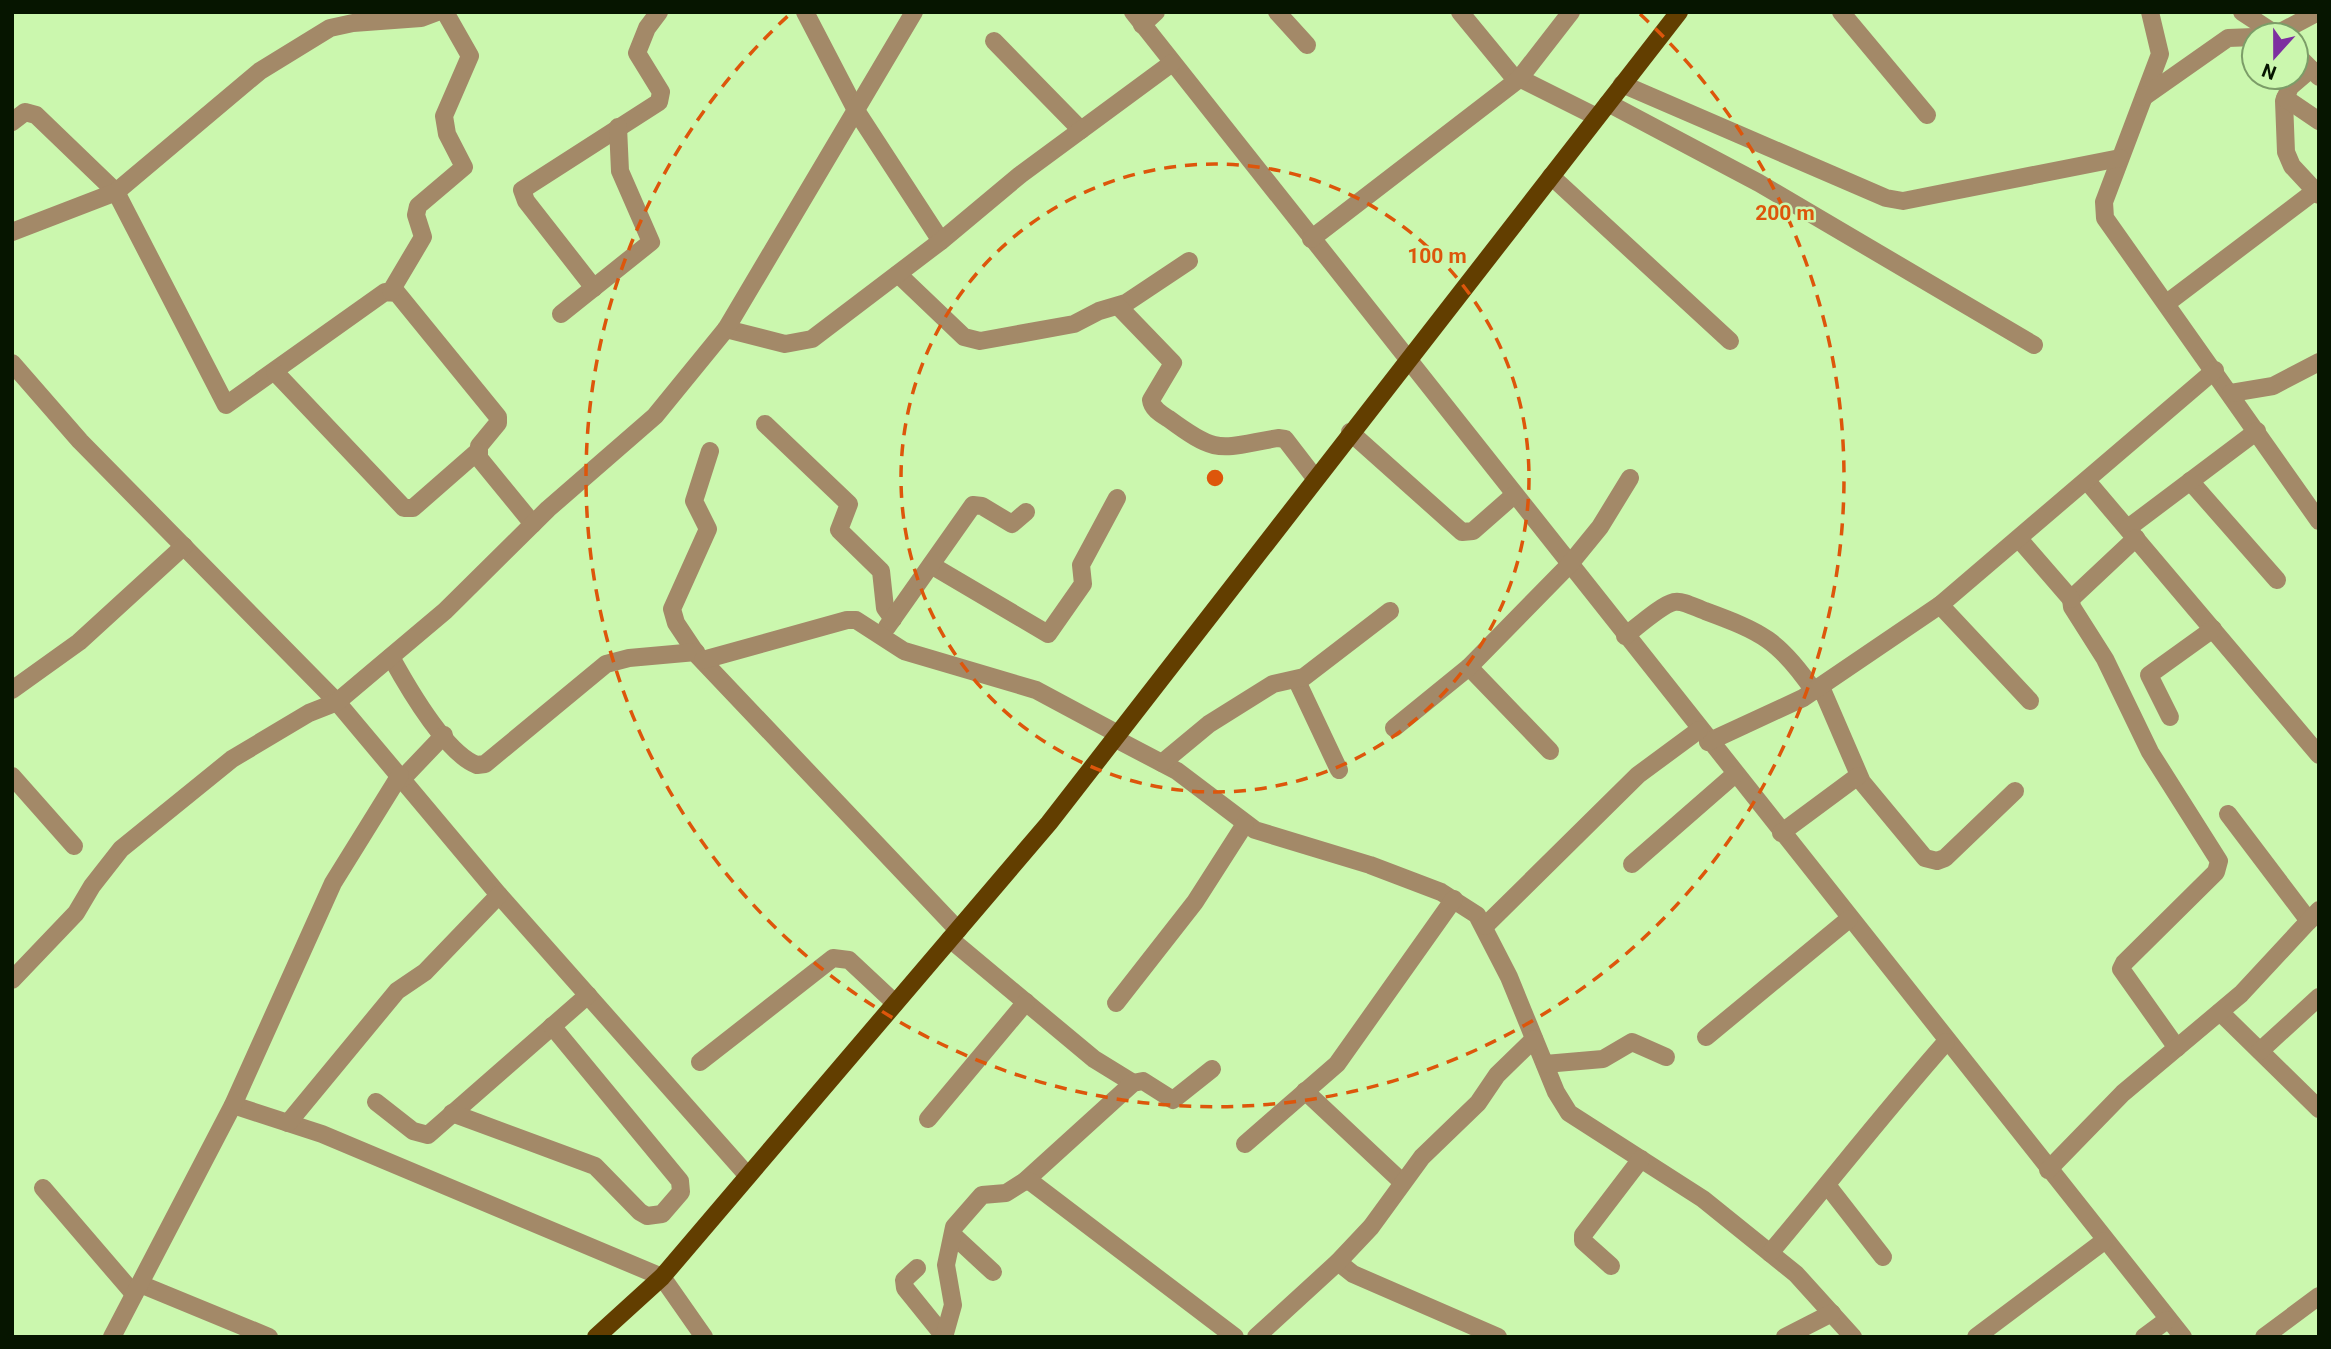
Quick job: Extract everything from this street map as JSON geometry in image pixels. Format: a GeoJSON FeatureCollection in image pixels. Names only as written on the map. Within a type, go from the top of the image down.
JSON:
{"type":"FeatureCollection","features":[{"type":"Feature","properties":{"kind":"main road"},"geometry":{"type":"LineString","coordinates":[[596,1337],[662,1277],[1049,823],[1675,14]]}},
{"type":"Feature","properties":{"kind":"street"},"geometry":{"type":"LineString","coordinates":[[12,232],[116,192],[260,71],[328,20],[353,23],[421,18],[438,12]]}},
{"type":"Feature","properties":{"kind":"street"},"geometry":{"type":"LineString","coordinates":[[12,122],[25,112],[36,115],[116,192],[225,404],[231,405],[391,291],[423,237],[416,215],[418,206],[464,167],[447,134],[444,116],[470,56],[445,12]]}},
{"type":"Feature","properties":{"kind":"street"},"geometry":{"type":"LineString","coordinates":[[594,288],[526,201],[522,190],[662,98],[638,53],[647,28],[659,12]]}},
{"type":"Feature","properties":{"kind":"street"},"geometry":{"type":"LineString","coordinates":[[805,12],[857,112],[941,241]]}},
{"type":"Feature","properties":{"kind":"street"},"geometry":{"type":"LineString","coordinates":[[14,975],[76,913],[92,886],[121,849],[232,760],[309,713],[337,702],[445,611],[533,524],[655,416],[726,329],[914,12]]}},
{"type":"Feature","properties":{"kind":"street"},"geometry":{"type":"LineString","coordinates":[[1156,12],[1137,18],[1734,775],[2183,1337]]}},
{"type":"Feature","properties":{"kind":"street"},"geometry":{"type":"LineString","coordinates":[[1278,12],[1307,45]]}},
{"type":"Feature","properties":{"kind":"street"},"geometry":{"type":"LineString","coordinates":[[1460,12],[1519,79],[1645,126],[1759,183],[2034,345]]}},
{"type":"Feature","properties":{"kind":"street"},"geometry":{"type":"LineString","coordinates":[[1311,239],[1519,79],[1571,12]]}},
{"type":"Feature","properties":{"kind":"street"},"geometry":{"type":"LineString","coordinates":[[1841,12],[1927,115]]}},
{"type":"Feature","properties":{"kind":"street"},"geometry":{"type":"LineString","coordinates":[[2150,12],[2160,54],[2104,202],[2105,218],[2215,370],[2319,521]]}},
{"type":"Feature","properties":{"kind":"street"},"geometry":{"type":"LineString","coordinates":[[2302,21],[2318,12]]}},
{"type":"Feature","properties":{"kind":"street"},"geometry":{"type":"LineString","coordinates":[[2144,97],[2228,38],[2240,38]]}},
{"type":"Feature","properties":{"kind":"street"},"geometry":{"type":"LineString","coordinates":[[994,41],[1081,130]]}},
{"type":"Feature","properties":{"kind":"street"},"geometry":{"type":"LineString","coordinates":[[726,329],[785,344],[812,339],[941,241],[1020,175],[1172,63]]}},
{"type":"Feature","properties":{"kind":"street"},"geometry":{"type":"LineString","coordinates":[[2167,303],[2317,193],[2292,166],[2286,152],[2285,99],[2290,87],[2315,73]]}},
{"type":"Feature","properties":{"kind":"street"},"geometry":{"type":"LineString","coordinates":[[1622,85],[1886,198],[1903,201],[2120,158]]}},
{"type":"Feature","properties":{"kind":"street"},"geometry":{"type":"LineString","coordinates":[[2285,99],[2319,121]]}},
{"type":"Feature","properties":{"kind":"street"},"geometry":{"type":"LineString","coordinates":[[561,314],[652,242],[620,171],[618,127]]}},
{"type":"Feature","properties":{"kind":"street"},"geometry":{"type":"LineString","coordinates":[[1550,176],[1731,341]]}},
{"type":"Feature","properties":{"kind":"street"},"geometry":{"type":"LineString","coordinates":[[898,274],[971,340],[1068,327],[1099,311],[1118,306],[1189,261]]}},
{"type":"Feature","properties":{"kind":"street"},"geometry":{"type":"LineString","coordinates":[[275,372],[404,508],[413,509],[477,452],[498,423],[498,417],[401,298],[391,291]]}},
{"type":"Feature","properties":{"kind":"street"},"geometry":{"type":"LineString","coordinates":[[1118,306],[1173,363],[1151,400],[1157,411],[1212,447],[1285,439],[1315,478]]}},
{"type":"Feature","properties":{"kind":"street"},"geometry":{"type":"LineString","coordinates":[[2231,393],[2273,386],[2319,362]]}},
{"type":"Feature","properties":{"kind":"street"},"geometry":{"type":"LineString","coordinates":[[12,363],[79,441],[337,702],[499,895],[748,1176]]}},
{"type":"Feature","properties":{"kind":"street"},"geometry":{"type":"LineString","coordinates":[[1485,926],[1638,775],[1704,736],[1817,689],[1940,605],[2215,370]]}},
{"type":"Feature","properties":{"kind":"street"},"geometry":{"type":"LineString","coordinates":[[765,424],[849,505],[839,530],[881,571],[883,603],[893,619]]}},
{"type":"Feature","properties":{"kind":"street"},"geometry":{"type":"LineString","coordinates":[[2071,599],[2132,533],[2190,481],[2257,431]]}},
{"type":"Feature","properties":{"kind":"street"},"geometry":{"type":"LineString","coordinates":[[1350,432],[1462,531],[1473,531],[1514,495]]}},
{"type":"Feature","properties":{"kind":"street"},"geometry":{"type":"LineString","coordinates":[[710,451],[694,501],[708,530],[672,609],[676,623],[699,656],[954,934],[1026,1002],[1094,1059],[1133,1083]]}},
{"type":"Feature","properties":{"kind":"street"},"geometry":{"type":"LineString","coordinates":[[477,452],[478,458],[533,524]]}},
{"type":"Feature","properties":{"kind":"street"},"geometry":{"type":"LineString","coordinates":[[1394,728],[1469,667],[1569,565],[1600,527],[1629,478]]}},
{"type":"Feature","properties":{"kind":"street"},"geometry":{"type":"LineString","coordinates":[[2087,481],[2319,755]]}},
{"type":"Feature","properties":{"kind":"street"},"geometry":{"type":"LineString","coordinates":[[2190,481],[2277,580]]}},
{"type":"Feature","properties":{"kind":"street"},"geometry":{"type":"LineString","coordinates":[[931,565],[1048,634],[1083,584],[1081,565],[1116,499]]}},
{"type":"Feature","properties":{"kind":"street"},"geometry":{"type":"LineString","coordinates":[[881,636],[973,505],[982,506],[1012,524],[1017,523],[1026,512]]}},
{"type":"Feature","properties":{"kind":"street"},"geometry":{"type":"LineString","coordinates":[[2018,539],[2071,599],[2072,607],[2105,659],[2150,752],[2219,861],[2216,872],[2121,969],[2177,1048]]}},
{"type":"Feature","properties":{"kind":"street"},"geometry":{"type":"LineString","coordinates":[[12,690],[79,642],[184,546]]}},
{"type":"Feature","properties":{"kind":"street"},"geometry":{"type":"LineString","coordinates":[[1625,636],[1667,606],[1681,603],[1742,624],[1763,636],[1790,657],[1817,689],[1858,776],[1869,793],[1917,849],[1932,861],[1945,858],[2015,791]]}},
{"type":"Feature","properties":{"kind":"street"},"geometry":{"type":"LineString","coordinates":[[1940,605],[2030,701]]}},
{"type":"Feature","properties":{"kind":"street"},"geometry":{"type":"LineString","coordinates":[[1162,763],[1209,724],[1273,684],[1297,681],[1390,611]]}},
{"type":"Feature","properties":{"kind":"street"},"geometry":{"type":"LineString","coordinates":[[391,657],[416,701],[444,735],[469,762],[485,764],[606,664],[629,658],[699,656],[847,620],[866,624],[881,636],[921,658],[1035,690],[1185,777],[1245,824],[1271,837],[1370,865],[1454,899],[1478,915],[1569,1113],[1703,1199],[1796,1274],[1853,1337]]}},
{"type":"Feature","properties":{"kind":"street"},"geometry":{"type":"LineString","coordinates":[[2170,717],[2149,676],[2213,629]]}},
{"type":"Feature","properties":{"kind":"street"},"geometry":{"type":"LineString","coordinates":[[1469,667],[1550,751]]}},
{"type":"Feature","properties":{"kind":"street"},"geometry":{"type":"LineString","coordinates":[[1297,681],[1339,770]]}},
{"type":"Feature","properties":{"kind":"street"},"geometry":{"type":"LineString","coordinates":[[112,1337],[233,1105],[333,883],[402,777],[444,735]]}},
{"type":"Feature","properties":{"kind":"street"},"geometry":{"type":"LineString","coordinates":[[1632,864],[1734,775]]}},
{"type":"Feature","properties":{"kind":"street"},"geometry":{"type":"LineString","coordinates":[[12,776],[74,846]]}},
{"type":"Feature","properties":{"kind":"street"},"geometry":{"type":"LineString","coordinates":[[1781,833],[1858,776]]}},
{"type":"Feature","properties":{"kind":"street"},"geometry":{"type":"LineString","coordinates":[[2048,1170],[2123,1093],[2241,994],[2314,916],[2228,814]]}},
{"type":"Feature","properties":{"kind":"street"},"geometry":{"type":"LineString","coordinates":[[1116,1003],[1195,902],[1245,824]]}},
{"type":"Feature","properties":{"kind":"street"},"geometry":{"type":"LineString","coordinates":[[289,1123],[397,991],[425,972],[499,895]]}},
{"type":"Feature","properties":{"kind":"street"},"geometry":{"type":"LineString","coordinates":[[1245,1144],[1337,1064],[1454,899]]}},
{"type":"Feature","properties":{"kind":"street"},"geometry":{"type":"LineString","coordinates":[[1706,1037],[1849,919]]}},
{"type":"Feature","properties":{"kind":"street"},"geometry":{"type":"LineString","coordinates":[[700,1062],[833,958],[849,960],[895,1003]]}},
{"type":"Feature","properties":{"kind":"street"},"geometry":{"type":"LineString","coordinates":[[376,1102],[420,1135],[428,1135],[588,995]]}},
{"type":"Feature","properties":{"kind":"street"},"geometry":{"type":"LineString","coordinates":[[2260,1051],[2319,997]]}},
{"type":"Feature","properties":{"kind":"street"},"geometry":{"type":"LineString","coordinates":[[928,1119],[1026,1002]]}},
{"type":"Feature","properties":{"kind":"street"},"geometry":{"type":"LineString","coordinates":[[2220,1012],[2319,1109]]}},
{"type":"Feature","properties":{"kind":"street"},"geometry":{"type":"LineString","coordinates":[[452,1113],[595,1166],[640,1212],[647,1216],[662,1214],[681,1192],[680,1181],[552,1026]]}},
{"type":"Feature","properties":{"kind":"street"},"geometry":{"type":"LineString","coordinates":[[1256,1337],[1338,1262],[1384,1212],[1402,1182],[1422,1157],[1478,1103],[1497,1075],[1534,1039]]}},
{"type":"Feature","properties":{"kind":"street"},"geometry":{"type":"LineString","coordinates":[[1545,1064],[1603,1059],[1632,1042],[1667,1057]]}},
{"type":"Feature","properties":{"kind":"street"},"geometry":{"type":"LineString","coordinates":[[1770,1253],[1827,1185],[1873,1123],[1946,1042]]}},
{"type":"Feature","properties":{"kind":"street"},"geometry":{"type":"LineString","coordinates":[[944,1336],[953,1305],[946,1265],[956,1223],[982,1195],[1006,1193],[1025,1181],[1133,1083],[1143,1081],[1173,1100],[1212,1069]]}},
{"type":"Feature","properties":{"kind":"street"},"geometry":{"type":"LineString","coordinates":[[1305,1091],[1402,1182]]}},
{"type":"Feature","properties":{"kind":"street"},"geometry":{"type":"LineString","coordinates":[[233,1105],[322,1134],[662,1277],[704,1337]]}},
{"type":"Feature","properties":{"kind":"street"},"geometry":{"type":"LineString","coordinates":[[1611,1266],[1583,1241],[1583,1235],[1641,1159]]}},
{"type":"Feature","properties":{"kind":"street"},"geometry":{"type":"LineString","coordinates":[[1025,1181],[1031,1182],[1235,1337]]}},
{"type":"Feature","properties":{"kind":"street"},"geometry":{"type":"LineString","coordinates":[[1827,1185],[1883,1257]]}},
{"type":"Feature","properties":{"kind":"street"},"geometry":{"type":"LineString","coordinates":[[43,1188],[137,1289],[269,1337]]}},
{"type":"Feature","properties":{"kind":"street"},"geometry":{"type":"LineString","coordinates":[[953,1235],[993,1272]]}},
{"type":"Feature","properties":{"kind":"street"},"geometry":{"type":"LineString","coordinates":[[1976,1337],[2104,1241]]}},
{"type":"Feature","properties":{"kind":"street"},"geometry":{"type":"LineString","coordinates":[[1338,1262],[1353,1274],[1466,1331],[1498,1337]]}},
{"type":"Feature","properties":{"kind":"street"},"geometry":{"type":"LineString","coordinates":[[917,1268],[905,1280],[905,1288],[944,1336]]}},
{"type":"Feature","properties":{"kind":"street"},"geometry":{"type":"LineString","coordinates":[[2264,1337],[2319,1296]]}},
{"type":"Feature","properties":{"kind":"street"},"geometry":{"type":"LineString","coordinates":[[1785,1337],[1832,1313]]}},
{"type":"Feature","properties":{"kind":"street"},"geometry":{"type":"LineString","coordinates":[[2144,1337],[2167,1320]]}}]}
